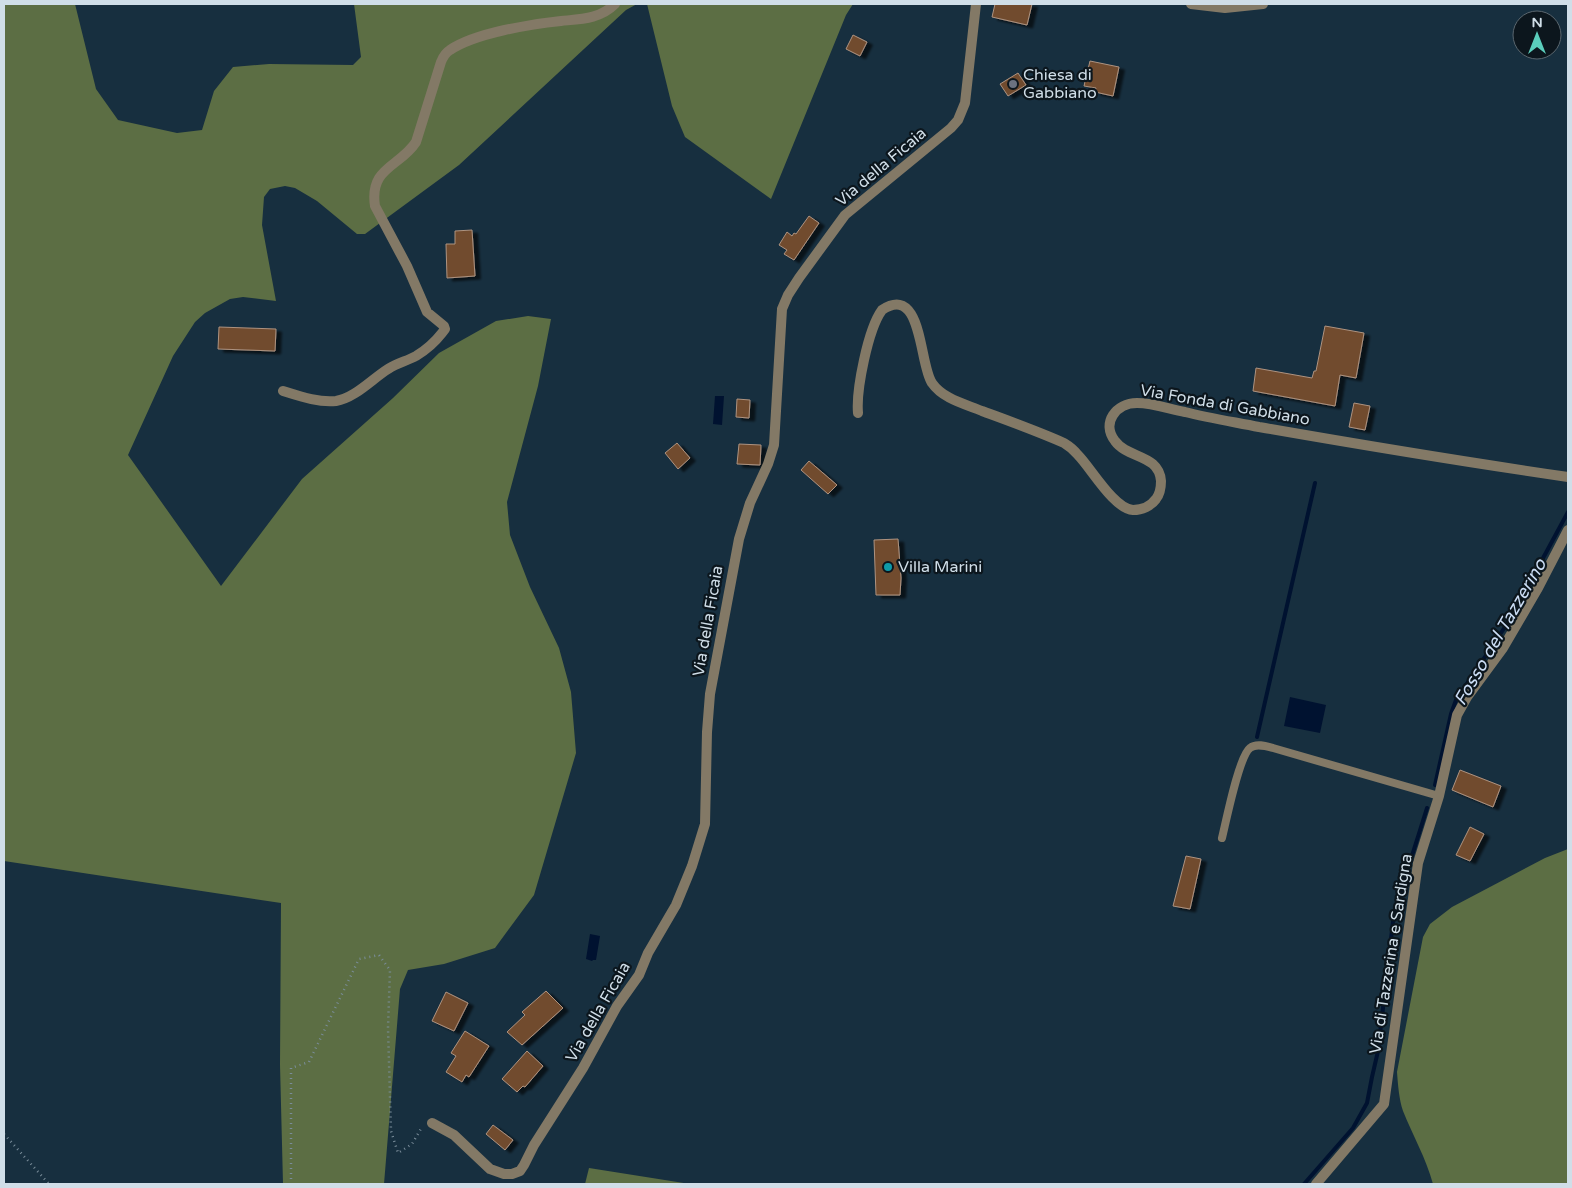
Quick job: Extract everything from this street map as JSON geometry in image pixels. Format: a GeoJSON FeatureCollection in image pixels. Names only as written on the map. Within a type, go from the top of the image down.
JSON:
{"type":"FeatureCollection","features":[{"type":"Feature","properties":{"kind":"street"},"geometry":{"type":"LineString","coordinates":[[283,391],[322,400],[341,400],[350,396],[390,367],[415,356],[442,334],[444,326],[427,312],[407,266],[375,206],[374,198],[375,186],[379,177],[386,169],[412,149],[416,142],[444,54],[469,40],[524,27],[596,16],[607,11],[615,4]]}},
{"type":"Feature","properties":{"kind":"street","name":"Via della Ficaia"},"geometry":{"type":"LineString","coordinates":[[432,1123],[454,1136],[490,1169],[504,1174],[512,1174],[520,1170],[583,1068],[617,1006],[638,975],[648,953],[676,905],[692,866],[705,824],[707,732],[710,694],[738,539],[774,445],[782,309],[799,278],[845,215],[951,128],[958,120],[965,103],[976,4]]}},
{"type":"Feature","properties":{"kind":"street"},"geometry":{"type":"LineString","coordinates":[[1191,4],[1225,8],[1263,4]]}},
{"type":"Feature","properties":{"kind":"street","name":"Via Fonda di Gabbiano"},"geometry":{"type":"LineString","coordinates":[[858,413],[859,383],[873,330],[882,310],[894,305],[903,307],[913,315],[917,324],[925,368],[931,383],[936,388],[958,401],[1064,443],[1077,453],[1114,498],[1129,509],[1140,509],[1151,504],[1156,498],[1161,485],[1161,479],[1156,466],[1115,442],[1112,435],[1110,421],[1112,414],[1121,406],[1132,403],[1145,403],[1216,419],[1568,478]]}},
{"type":"Feature","properties":{"kind":"street","name":"Via di Tazzerina e Sardigna"},"geometry":{"type":"LineString","coordinates":[[1316,1184],[1384,1104],[1418,863],[1438,796],[1457,715],[1466,697],[1503,648],[1538,588],[1568,530]]}},
{"type":"Feature","properties":{"kind":"lane"},"geometry":{"type":"LineString","coordinates":[[1222,838],[1241,762],[1248,749],[1254,746],[1273,748],[1438,796]]}},
{"type":"Feature","properties":{"kind":"path"},"geometry":{"type":"LineString","coordinates":[[291,1184],[291,1068],[309,1062],[359,959],[379,955],[390,970],[388,1028],[391,1131],[398,1153],[412,1144],[424,1125],[432,1123]]}},
{"type":"Feature","properties":{"kind":"path"},"geometry":{"type":"LineString","coordinates":[[4,1134],[49,1184]]}},
{"type":"Feature","properties":{"kind":"green space"},"geometry":{"type":"Polygon","coordinates":[[[4,4],[75,4],[96,89],[118,120],[177,133],[202,130],[214,91],[233,67],[269,64],[353,65],[361,57],[354,4],[637,4],[626,10],[459,165],[365,234],[357,234],[317,201],[295,188],[285,186],[270,189],[264,197],[262,225],[276,301],[243,297],[230,299],[205,313],[195,322],[173,356],[128,455],[221,586],[302,479],[393,398],[439,353],[496,321],[528,316],[551,319],[538,386],[507,502],[510,535],[530,587],[559,648],[571,692],[576,753],[534,895],[495,948],[444,964],[408,970],[400,989],[384,1184],[283,1184],[280,1065],[281,903],[4,861],[4,4]]]}},
{"type":"Feature","properties":{"kind":"green space"},"geometry":{"type":"Polygon","coordinates":[[[647,4],[853,4],[846,15],[771,199],[685,137],[672,106],[647,4]]]}},
{"type":"Feature","properties":{"kind":"green space"},"geometry":{"type":"Polygon","coordinates":[[[1568,849],[1568,1184],[1433,1184],[1403,1111],[1397,1072],[1423,937],[1430,924],[1452,907],[1545,858],[1568,849]]]}},
{"type":"Feature","properties":{"kind":"green space"},"geometry":{"type":"Polygon","coordinates":[[[589,1168],[690,1184],[585,1184],[589,1168]]]}},
{"type":"Feature","properties":{"kind":"water"},"geometry":{"type":"Polygon","coordinates":[[[715,396],[724,396],[722,425],[713,424],[715,396]]]}},
{"type":"Feature","properties":{"kind":"water"},"geometry":{"type":"Polygon","coordinates":[[[1290,697],[1326,705],[1320,733],[1284,726],[1290,697]]]}},
{"type":"Feature","properties":{"kind":"water"},"geometry":{"type":"Polygon","coordinates":[[[590,934],[600,936],[596,960],[592,961],[586,959],[590,934]]]}},
{"type":"Feature","properties":{"kind":"building"},"geometry":{"type":"Polygon","coordinates":[[[995,4],[1032,4],[1027,25],[992,17],[995,4]]]}},
{"type":"Feature","properties":{"kind":"building"},"geometry":{"type":"Polygon","coordinates":[[[853,35],[867,42],[860,56],[846,49],[853,35]]]}},
{"type":"Feature","properties":{"kind":"building"},"geometry":{"type":"Polygon","coordinates":[[[1090,61],[1119,67],[1113,96],[1095,92],[1096,88],[1084,86],[1090,61]]]}},
{"type":"Feature","properties":{"kind":"building","name":"Chiesa di Gabbiano"},"geometry":{"type":"Polygon","coordinates":[[[1018,73],[1026,85],[1008,96],[1000,84],[1018,73]]]}},
{"type":"Feature","properties":{"kind":"building"},"geometry":{"type":"Polygon","coordinates":[[[809,216],[819,223],[794,260],[784,254],[787,250],[779,245],[787,232],[792,236],[794,233],[796,234],[809,216]]]}},
{"type":"Feature","properties":{"kind":"building"},"geometry":{"type":"Polygon","coordinates":[[[472,230],[475,276],[447,278],[446,244],[455,244],[455,231],[472,230]]]}},
{"type":"Feature","properties":{"kind":"building"},"geometry":{"type":"Polygon","coordinates":[[[1325,326],[1364,333],[1356,378],[1340,375],[1335,406],[1253,391],[1256,368],[1312,378],[1314,371],[1316,371],[1325,326]]]}},
{"type":"Feature","properties":{"kind":"building"},"geometry":{"type":"Polygon","coordinates":[[[219,327],[276,329],[275,351],[218,349],[219,327]]]}},
{"type":"Feature","properties":{"kind":"building"},"geometry":{"type":"Polygon","coordinates":[[[737,399],[750,400],[749,418],[736,417],[737,399]]]}},
{"type":"Feature","properties":{"kind":"building"},"geometry":{"type":"Polygon","coordinates":[[[1354,403],[1370,406],[1365,430],[1349,427],[1354,403]]]}},
{"type":"Feature","properties":{"kind":"building"},"geometry":{"type":"Polygon","coordinates":[[[677,443],[690,458],[678,469],[665,453],[677,443]]]}},
{"type":"Feature","properties":{"kind":"building"},"geometry":{"type":"Polygon","coordinates":[[[739,444],[761,445],[760,465],[737,464],[739,444]]]}},
{"type":"Feature","properties":{"kind":"building"},"geometry":{"type":"Polygon","coordinates":[[[809,461],[837,485],[828,494],[801,470],[809,461]]]}},
{"type":"Feature","properties":{"kind":"building","name":"Villa Marini"},"geometry":{"type":"Polygon","coordinates":[[[898,539],[901,578],[900,595],[876,595],[874,540],[898,539]]]}},
{"type":"Feature","properties":{"kind":"building"},"geometry":{"type":"Polygon","coordinates":[[[1460,770],[1501,786],[1493,807],[1452,790],[1460,770]]]}},
{"type":"Feature","properties":{"kind":"building"},"geometry":{"type":"Polygon","coordinates":[[[1470,827],[1484,834],[1470,861],[1456,855],[1470,827]]]}},
{"type":"Feature","properties":{"kind":"building"},"geometry":{"type":"Polygon","coordinates":[[[1186,856],[1201,859],[1190,909],[1173,906],[1186,856]]]}},
{"type":"Feature","properties":{"kind":"building"},"geometry":{"type":"Polygon","coordinates":[[[546,991],[563,1008],[522,1045],[507,1032],[525,1015],[522,1012],[546,991]]]}},
{"type":"Feature","properties":{"kind":"building"},"geometry":{"type":"Polygon","coordinates":[[[446,992],[468,1003],[454,1031],[432,1021],[446,992]]]}},
{"type":"Feature","properties":{"kind":"building"},"geometry":{"type":"Polygon","coordinates":[[[465,1031],[489,1046],[469,1077],[466,1075],[462,1082],[446,1072],[456,1056],[451,1053],[465,1031]]]}},
{"type":"Feature","properties":{"kind":"building"},"geometry":{"type":"Polygon","coordinates":[[[527,1051],[543,1066],[525,1087],[523,1086],[517,1092],[502,1079],[527,1051]]]}},
{"type":"Feature","properties":{"kind":"building"},"geometry":{"type":"Polygon","coordinates":[[[493,1125],[513,1140],[505,1150],[486,1134],[493,1125]]]}},
{"type":"Feature","properties":{"kind":"waterway"},"geometry":{"type":"LineString","coordinates":[[1257,737],[1315,483]]}},
{"type":"Feature","properties":{"kind":"waterway","name":"Fosso del Tazzerino"},"geometry":{"type":"LineString","coordinates":[[1435,785],[1456,700],[1509,621],[1568,512]]}},
{"type":"Feature","properties":{"kind":"waterway"},"geometry":{"type":"LineString","coordinates":[[1304,1184],[1353,1128],[1367,1103],[1378,1051],[1393,922],[1427,808]]}},
{"type":"Feature","properties":{"kind":"place","name":"Chiesa di Gabbiano"},"geometry":{"type":"Point","coordinates":[1013,84]}},
{"type":"Feature","properties":{"kind":"place","name":"Villa Marini"},"geometry":{"type":"Point","coordinates":[888,567]}}]}
